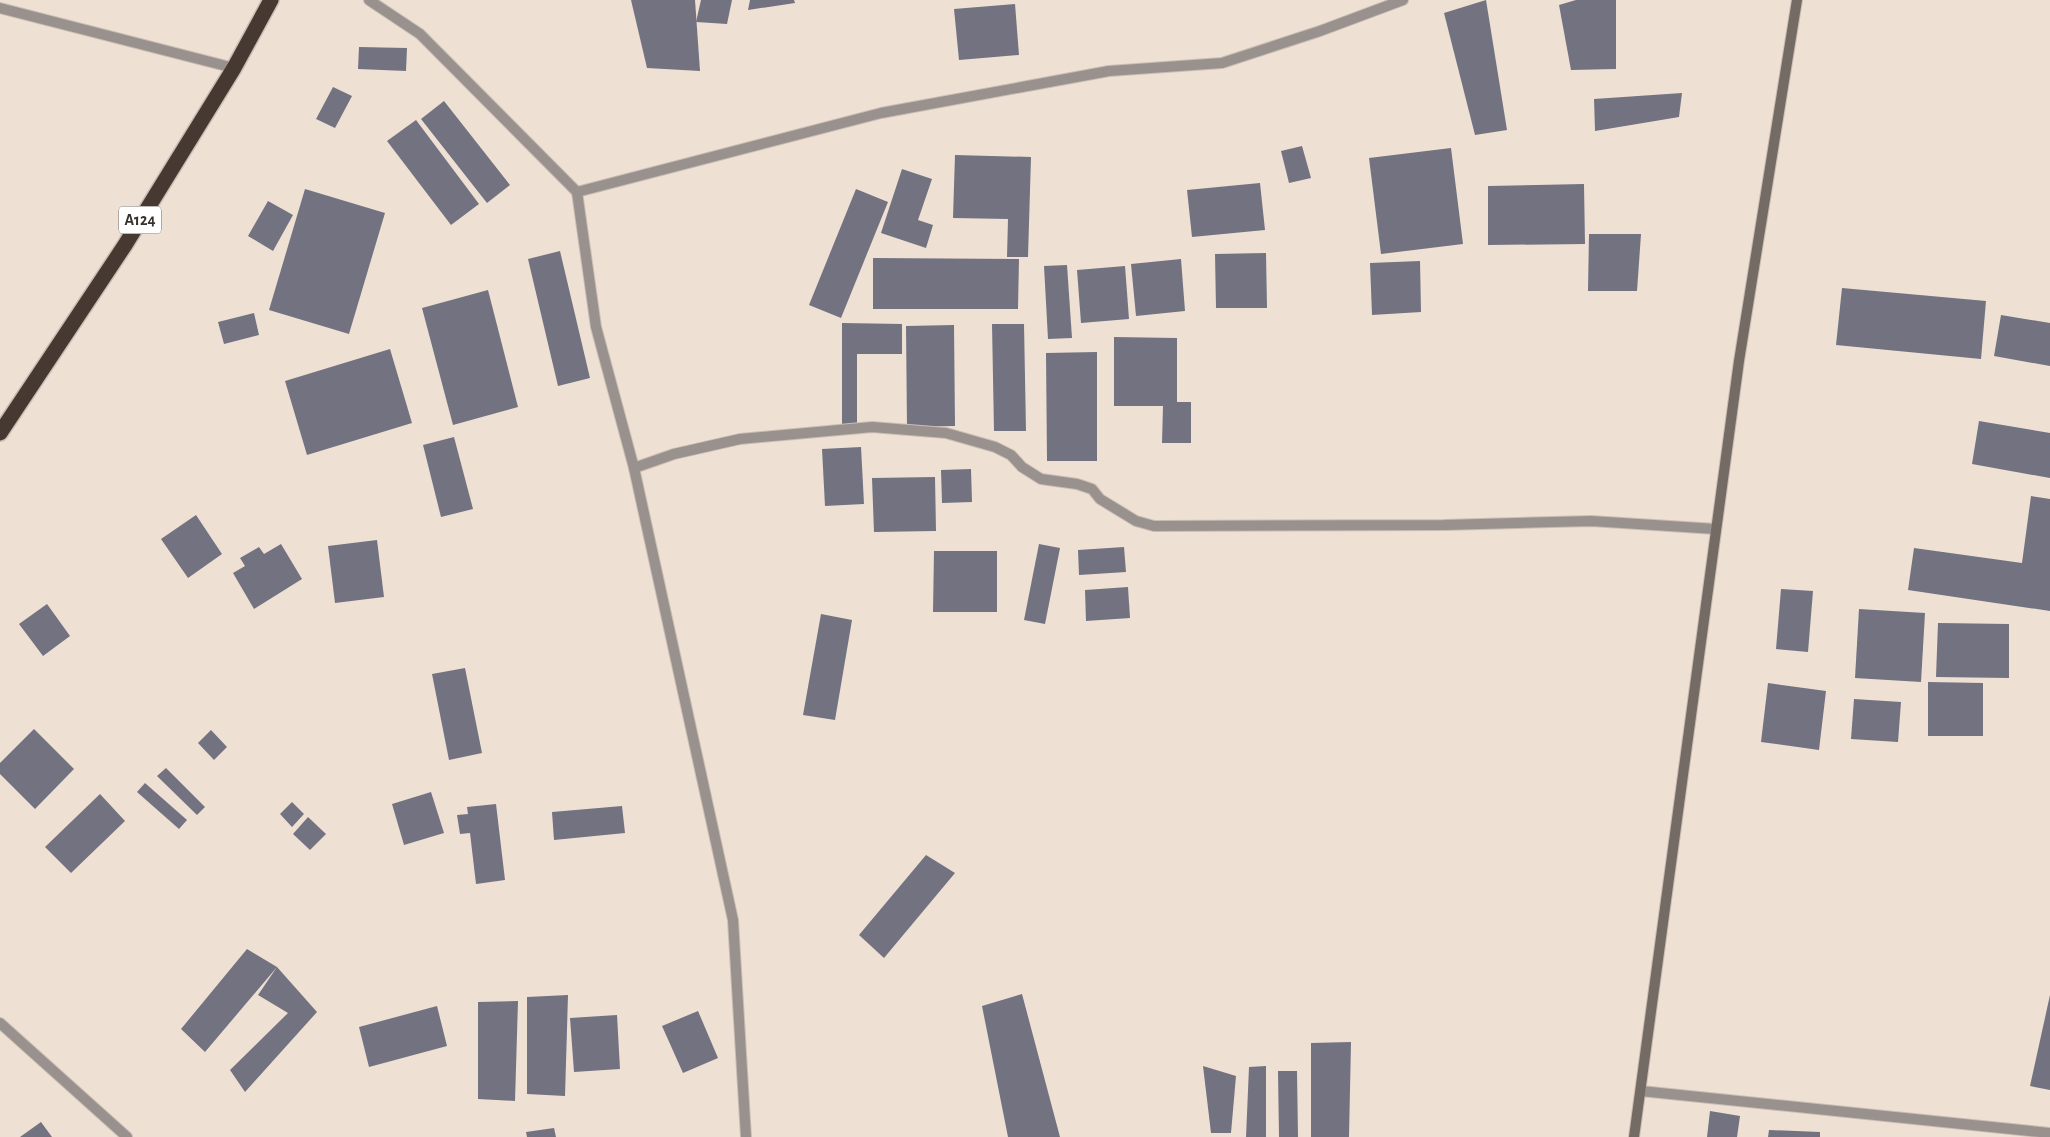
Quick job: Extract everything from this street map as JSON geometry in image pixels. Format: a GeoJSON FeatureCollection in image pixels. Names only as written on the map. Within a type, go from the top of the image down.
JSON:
{"type":"FeatureCollection","features":[{"type":"Feature","properties":{"kind":"highway","name":"A124"},"geometry":{"type":"LineString","coordinates":[[0,434],[125,245],[234,68],[271,0]]}},
{"type":"Feature","properties":{"kind":"main road"},"geometry":{"type":"LineString","coordinates":[[1634,1137],[1739,361],[1797,0]]}},
{"type":"Feature","properties":{"kind":"street"},"geometry":{"type":"LineString","coordinates":[[369,0],[420,34],[577,192],[596,327],[634,468],[732,920],[746,1137]]}},
{"type":"Feature","properties":{"kind":"street"},"geometry":{"type":"LineString","coordinates":[[577,192],[882,113],[1109,71],[1222,63],[1320,31],[1403,0]]}},
{"type":"Feature","properties":{"kind":"street"},"geometry":{"type":"LineString","coordinates":[[0,8],[234,68]]}},
{"type":"Feature","properties":{"kind":"street"},"geometry":{"type":"LineString","coordinates":[[634,468],[674,454],[740,438],[872,427],[946,433],[995,447],[1011,454],[1022,467],[1041,480],[1077,484],[1092,489],[1100,499],[1136,521],[1154,526],[1444,525],[1591,521],[1716,528]]}},
{"type":"Feature","properties":{"kind":"street"},"geometry":{"type":"LineString","coordinates":[[0,1022],[127,1137]]}},
{"type":"Feature","properties":{"kind":"street"},"geometry":{"type":"LineString","coordinates":[[1640,1091],[2050,1133]]}},
{"type":"Feature","properties":{"kind":"building"},"geometry":{"type":"Polygon","coordinates":[[[631,0],[695,0],[700,71],[647,68],[631,0]]]}},
{"type":"Feature","properties":{"kind":"building"},"geometry":{"type":"Polygon","coordinates":[[[701,0],[732,0],[727,24],[696,22],[701,0]]]}},
{"type":"Feature","properties":{"kind":"building"},"geometry":{"type":"Polygon","coordinates":[[[750,0],[794,0],[795,3],[748,10],[750,0]]]}},
{"type":"Feature","properties":{"kind":"building"},"geometry":{"type":"Polygon","coordinates":[[[1486,0],[1507,130],[1475,135],[1444,13],[1486,0]]]}},
{"type":"Feature","properties":{"kind":"building"},"geometry":{"type":"Polygon","coordinates":[[[1576,0],[1616,0],[1616,69],[1571,70],[1559,5],[1576,0]]]}},
{"type":"Feature","properties":{"kind":"building"},"geometry":{"type":"Polygon","coordinates":[[[1015,4],[1019,55],[959,60],[954,9],[1015,4]]]}},
{"type":"Feature","properties":{"kind":"building"},"geometry":{"type":"Polygon","coordinates":[[[359,47],[407,48],[406,71],[358,69],[359,47]]]}},
{"type":"Feature","properties":{"kind":"building"},"geometry":{"type":"Polygon","coordinates":[[[333,87],[352,96],[335,128],[316,119],[333,87]]]}},
{"type":"Feature","properties":{"kind":"building"},"geometry":{"type":"Polygon","coordinates":[[[1682,93],[1679,117],[1595,131],[1594,99],[1682,93]]]}},
{"type":"Feature","properties":{"kind":"building"},"geometry":{"type":"Polygon","coordinates":[[[444,101],[510,185],[487,203],[421,119],[444,101]]]}},
{"type":"Feature","properties":{"kind":"building"},"geometry":{"type":"Polygon","coordinates":[[[416,120],[479,204],[451,225],[387,141],[416,120]]]}},
{"type":"Feature","properties":{"kind":"building"},"geometry":{"type":"Polygon","coordinates":[[[1302,146],[1311,178],[1289,183],[1281,151],[1302,146]]]}},
{"type":"Feature","properties":{"kind":"building"},"geometry":{"type":"Polygon","coordinates":[[[1451,148],[1463,244],[1381,254],[1369,158],[1451,148]]]}},
{"type":"Feature","properties":{"kind":"building"},"geometry":{"type":"Polygon","coordinates":[[[955,155],[1031,157],[1028,257],[1007,257],[1008,219],[953,218],[955,155]]]}},
{"type":"Feature","properties":{"kind":"building"},"geometry":{"type":"Polygon","coordinates":[[[902,169],[932,179],[918,220],[933,225],[926,248],[881,233],[902,169]]]}},
{"type":"Feature","properties":{"kind":"building"},"geometry":{"type":"Polygon","coordinates":[[[1260,183],[1265,230],[1192,237],[1187,190],[1260,183]]]}},
{"type":"Feature","properties":{"kind":"building"},"geometry":{"type":"Polygon","coordinates":[[[1584,184],[1585,244],[1488,245],[1488,186],[1584,184]]]}},
{"type":"Feature","properties":{"kind":"building"},"geometry":{"type":"Polygon","coordinates":[[[305,189],[385,213],[349,334],[269,310],[305,189]]]}},
{"type":"Feature","properties":{"kind":"building"},"geometry":{"type":"Polygon","coordinates":[[[856,189],[888,202],[841,318],[809,305],[856,189]]]}},
{"type":"Feature","properties":{"kind":"building"},"geometry":{"type":"Polygon","coordinates":[[[268,201],[293,215],[273,251],[248,236],[268,201]]]}},
{"type":"Feature","properties":{"kind":"building"},"geometry":{"type":"Polygon","coordinates":[[[1589,234],[1641,234],[1637,291],[1588,291],[1589,234]]]}},
{"type":"Feature","properties":{"kind":"building"},"geometry":{"type":"Polygon","coordinates":[[[560,251],[590,378],[558,386],[528,259],[560,251]]]}},
{"type":"Feature","properties":{"kind":"building"},"geometry":{"type":"Polygon","coordinates":[[[1266,253],[1267,308],[1216,308],[1215,254],[1266,253]]]}},
{"type":"Feature","properties":{"kind":"building"},"geometry":{"type":"Polygon","coordinates":[[[873,258],[1019,259],[1018,309],[873,309],[873,258]]]}},
{"type":"Feature","properties":{"kind":"building"},"geometry":{"type":"Polygon","coordinates":[[[1181,259],[1185,311],[1136,316],[1131,264],[1181,259]]]}},
{"type":"Feature","properties":{"kind":"building"},"geometry":{"type":"Polygon","coordinates":[[[1420,261],[1421,312],[1372,315],[1370,263],[1420,261]]]}},
{"type":"Feature","properties":{"kind":"building"},"geometry":{"type":"Polygon","coordinates":[[[1067,265],[1072,338],[1048,339],[1044,266],[1067,265]]]}},
{"type":"Feature","properties":{"kind":"building"},"geometry":{"type":"Polygon","coordinates":[[[1125,266],[1129,319],[1081,323],[1077,270],[1125,266]]]}},
{"type":"Feature","properties":{"kind":"building"},"geometry":{"type":"Polygon","coordinates":[[[1842,288],[1986,301],[1981,359],[1836,345],[1842,288]]]}},
{"type":"Feature","properties":{"kind":"building"},"geometry":{"type":"Polygon","coordinates":[[[488,290],[518,407],[453,425],[422,308],[488,290]]]}},
{"type":"Feature","properties":{"kind":"building"},"geometry":{"type":"Polygon","coordinates":[[[254,313],[259,335],[224,344],[218,322],[254,313]]]}},
{"type":"Feature","properties":{"kind":"building"},"geometry":{"type":"Polygon","coordinates":[[[2001,315],[2050,323],[2050,366],[1994,356],[2001,315]]]}},
{"type":"Feature","properties":{"kind":"building"},"geometry":{"type":"Polygon","coordinates":[[[842,323],[902,324],[902,354],[857,354],[857,426],[842,426],[842,323]]]}},
{"type":"Feature","properties":{"kind":"building"},"geometry":{"type":"Polygon","coordinates":[[[992,324],[1024,324],[1026,431],[994,431],[992,324]]]}},
{"type":"Feature","properties":{"kind":"building"},"geometry":{"type":"Polygon","coordinates":[[[954,325],[955,426],[907,427],[906,326],[954,325]]]}},
{"type":"Feature","properties":{"kind":"building"},"geometry":{"type":"Polygon","coordinates":[[[1114,337],[1177,338],[1177,402],[1191,402],[1191,443],[1162,443],[1163,406],[1114,406],[1114,337]]]}},
{"type":"Feature","properties":{"kind":"building"},"geometry":{"type":"Polygon","coordinates":[[[390,349],[412,423],[307,455],[285,381],[390,349]]]}},
{"type":"Feature","properties":{"kind":"building"},"geometry":{"type":"Polygon","coordinates":[[[1097,352],[1097,461],[1047,461],[1046,353],[1097,352]]]}},
{"type":"Feature","properties":{"kind":"building"},"geometry":{"type":"Polygon","coordinates":[[[1979,421],[2050,433],[2050,478],[1972,464],[1979,421]]]}},
{"type":"Feature","properties":{"kind":"building"},"geometry":{"type":"Polygon","coordinates":[[[454,437],[473,509],[441,517],[423,445],[454,437]]]}},
{"type":"Feature","properties":{"kind":"building"},"geometry":{"type":"Polygon","coordinates":[[[861,447],[864,504],[825,506],[822,449],[861,447]]]}},
{"type":"Feature","properties":{"kind":"building"},"geometry":{"type":"Polygon","coordinates":[[[971,469],[972,502],[942,503],[941,470],[971,469]]]}},
{"type":"Feature","properties":{"kind":"building"},"geometry":{"type":"Polygon","coordinates":[[[935,477],[936,531],[874,532],[872,478],[935,477]]]}},
{"type":"Feature","properties":{"kind":"building"},"geometry":{"type":"Polygon","coordinates":[[[2031,496],[2050,499],[2050,611],[1908,590],[1914,548],[2022,563],[2031,496]]]}},
{"type":"Feature","properties":{"kind":"building"},"geometry":{"type":"Polygon","coordinates":[[[196,515],[222,554],[188,578],[161,539],[196,515]]]}},
{"type":"Feature","properties":{"kind":"building"},"geometry":{"type":"Polygon","coordinates":[[[377,540],[384,597],[335,603],[328,546],[377,540]]]}},
{"type":"Feature","properties":{"kind":"building"},"geometry":{"type":"Polygon","coordinates":[[[281,544],[302,579],[254,609],[233,573],[245,566],[240,558],[259,547],[264,554],[281,544]]]}},
{"type":"Feature","properties":{"kind":"building"},"geometry":{"type":"Polygon","coordinates":[[[1039,544],[1060,548],[1045,624],[1024,620],[1039,544]]]}},
{"type":"Feature","properties":{"kind":"building"},"geometry":{"type":"Polygon","coordinates":[[[1124,547],[1126,572],[1079,575],[1078,550],[1124,547]]]}},
{"type":"Feature","properties":{"kind":"building"},"geometry":{"type":"Polygon","coordinates":[[[934,551],[997,551],[997,612],[933,612],[934,551]]]}},
{"type":"Feature","properties":{"kind":"building"},"geometry":{"type":"Polygon","coordinates":[[[1128,587],[1130,618],[1086,621],[1085,590],[1128,587]]]}},
{"type":"Feature","properties":{"kind":"building"},"geometry":{"type":"Polygon","coordinates":[[[1781,589],[1813,591],[1808,652],[1776,649],[1781,589]]]}},
{"type":"Feature","properties":{"kind":"building"},"geometry":{"type":"Polygon","coordinates":[[[47,604],[70,636],[43,656],[19,624],[47,604]]]}},
{"type":"Feature","properties":{"kind":"building"},"geometry":{"type":"Polygon","coordinates":[[[1859,609],[1925,613],[1921,682],[1855,678],[1859,609]]]}},
{"type":"Feature","properties":{"kind":"building"},"geometry":{"type":"Polygon","coordinates":[[[821,614],[852,620],[835,720],[803,715],[821,614]]]}},
{"type":"Feature","properties":{"kind":"building"},"geometry":{"type":"Polygon","coordinates":[[[1938,623],[2009,624],[2009,678],[1936,677],[1938,623]]]}},
{"type":"Feature","properties":{"kind":"building"},"geometry":{"type":"Polygon","coordinates":[[[465,668],[482,753],[449,760],[432,674],[465,668]]]}},
{"type":"Feature","properties":{"kind":"building"},"geometry":{"type":"Polygon","coordinates":[[[1928,682],[1983,683],[1983,736],[1928,736],[1928,682]]]}},
{"type":"Feature","properties":{"kind":"building"},"geometry":{"type":"Polygon","coordinates":[[[1768,683],[1826,691],[1819,750],[1761,742],[1768,683]]]}},
{"type":"Feature","properties":{"kind":"building"},"geometry":{"type":"Polygon","coordinates":[[[1854,699],[1901,702],[1898,742],[1851,739],[1854,699]]]}},
{"type":"Feature","properties":{"kind":"building"},"geometry":{"type":"Polygon","coordinates":[[[34,729],[74,769],[35,809],[0,774],[0,763],[34,729]]]}},
{"type":"Feature","properties":{"kind":"building"},"geometry":{"type":"Polygon","coordinates":[[[211,730],[227,747],[214,760],[198,743],[211,730]]]}},
{"type":"Feature","properties":{"kind":"building"},"geometry":{"type":"Polygon","coordinates":[[[166,768],[205,807],[197,815],[157,776],[166,768]]]}},
{"type":"Feature","properties":{"kind":"building"},"geometry":{"type":"Polygon","coordinates":[[[145,783],[187,820],[179,829],[137,792],[145,783]]]}},
{"type":"Feature","properties":{"kind":"building"},"geometry":{"type":"Polygon","coordinates":[[[431,792],[444,833],[404,845],[392,804],[431,792]]]}},
{"type":"Feature","properties":{"kind":"building"},"geometry":{"type":"Polygon","coordinates":[[[100,794],[125,821],[71,873],[45,847],[100,794]]]}},
{"type":"Feature","properties":{"kind":"building"},"geometry":{"type":"Polygon","coordinates":[[[292,802],[304,814],[292,827],[280,814],[292,802]]]}},
{"type":"Feature","properties":{"kind":"building"},"geometry":{"type":"Polygon","coordinates":[[[496,804],[505,880],[476,884],[470,833],[460,834],[457,815],[468,814],[467,807],[496,804]]]}},
{"type":"Feature","properties":{"kind":"building"},"geometry":{"type":"Polygon","coordinates":[[[622,806],[625,833],[554,840],[552,812],[622,806]]]}},
{"type":"Feature","properties":{"kind":"building"},"geometry":{"type":"Polygon","coordinates":[[[308,817],[326,834],[310,850],[293,834],[308,817]]]}},
{"type":"Feature","properties":{"kind":"building"},"geometry":{"type":"Polygon","coordinates":[[[926,855],[955,873],[884,958],[859,935],[926,855]]]}},
{"type":"Feature","properties":{"kind":"building"},"geometry":{"type":"Polygon","coordinates":[[[247,949],[277,967],[205,1052],[181,1029],[247,949]]]}},
{"type":"Feature","properties":{"kind":"building"},"geometry":{"type":"Polygon","coordinates":[[[277,967],[317,1012],[245,1092],[230,1070],[288,1013],[258,995],[277,967]]]}},
{"type":"Feature","properties":{"kind":"building"},"geometry":{"type":"Polygon","coordinates":[[[1022,994],[1060,1137],[1008,1137],[982,1006],[1022,994]]]}},
{"type":"Feature","properties":{"kind":"building"},"geometry":{"type":"Polygon","coordinates":[[[568,995],[565,1096],[527,1094],[527,997],[568,995]]]}},
{"type":"Feature","properties":{"kind":"building"},"geometry":{"type":"Polygon","coordinates":[[[2050,995],[2050,1090],[2030,1086],[2050,995]]]}},
{"type":"Feature","properties":{"kind":"building"},"geometry":{"type":"Polygon","coordinates":[[[518,1001],[515,1101],[478,1099],[478,1002],[518,1001]]]}},
{"type":"Feature","properties":{"kind":"building"},"geometry":{"type":"Polygon","coordinates":[[[437,1006],[447,1046],[369,1067],[359,1027],[437,1006]]]}},
{"type":"Feature","properties":{"kind":"building"},"geometry":{"type":"Polygon","coordinates":[[[698,1011],[718,1058],[683,1073],[662,1026],[698,1011]]]}},
{"type":"Feature","properties":{"kind":"building"},"geometry":{"type":"Polygon","coordinates":[[[617,1015],[620,1069],[574,1072],[570,1018],[617,1015]]]}},
{"type":"Feature","properties":{"kind":"building"},"geometry":{"type":"Polygon","coordinates":[[[1351,1042],[1349,1137],[1311,1137],[1311,1043],[1351,1042]]]}},
{"type":"Feature","properties":{"kind":"building"},"geometry":{"type":"Polygon","coordinates":[[[1203,1066],[1236,1076],[1231,1133],[1211,1133],[1203,1066]]]}},
{"type":"Feature","properties":{"kind":"building"},"geometry":{"type":"Polygon","coordinates":[[[1266,1066],[1266,1137],[1246,1137],[1249,1067],[1266,1066]]]}},
{"type":"Feature","properties":{"kind":"building"},"geometry":{"type":"Polygon","coordinates":[[[1278,1071],[1297,1071],[1298,1137],[1279,1137],[1278,1071]]]}},
{"type":"Feature","properties":{"kind":"building"},"geometry":{"type":"Polygon","coordinates":[[[1710,1111],[1740,1116],[1737,1137],[1707,1137],[1710,1111]]]}},
{"type":"Feature","properties":{"kind":"building"},"geometry":{"type":"Polygon","coordinates":[[[41,1122],[52,1137],[20,1137],[41,1122]]]}},
{"type":"Feature","properties":{"kind":"building"},"geometry":{"type":"Polygon","coordinates":[[[554,1128],[556,1137],[527,1137],[526,1132],[554,1128]]]}},
{"type":"Feature","properties":{"kind":"building"},"geometry":{"type":"Polygon","coordinates":[[[1769,1130],[1820,1132],[1820,1137],[1768,1137],[1769,1130]]]}}]}
